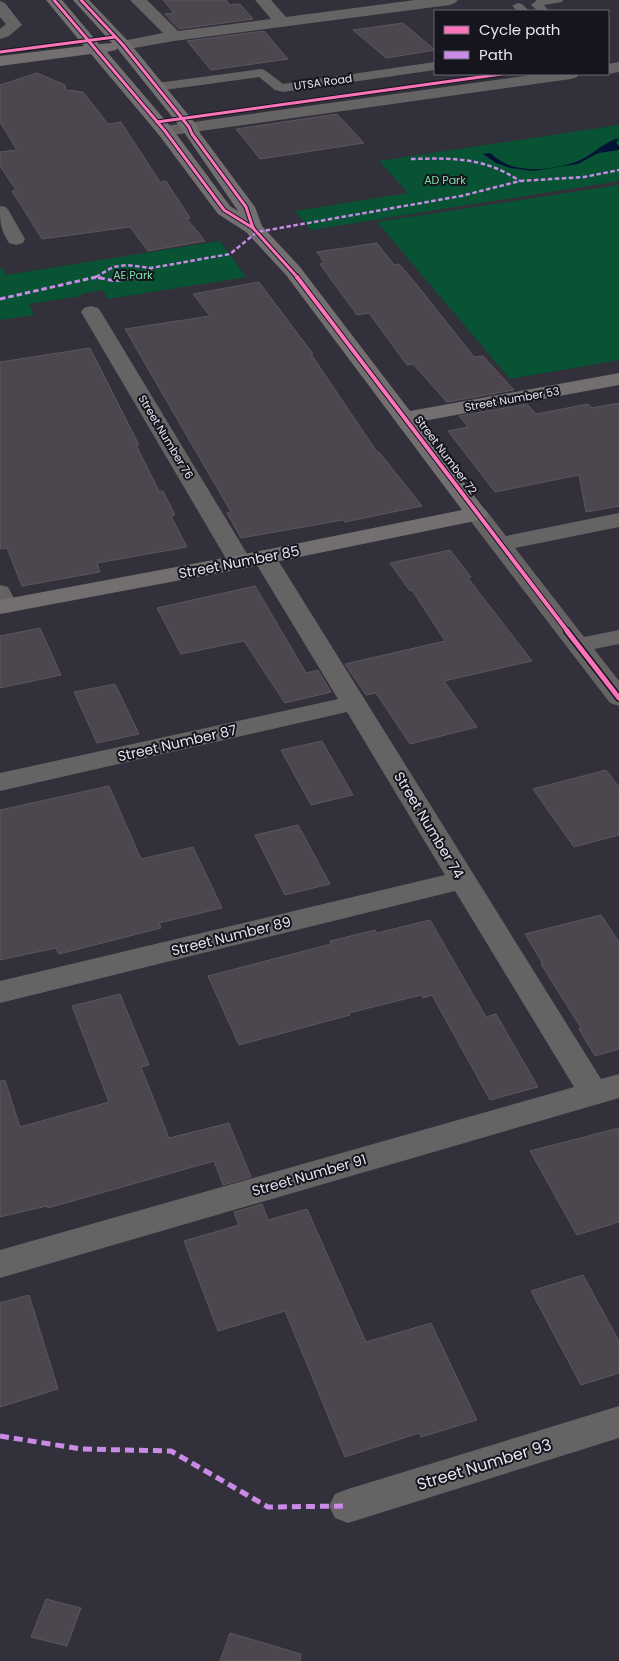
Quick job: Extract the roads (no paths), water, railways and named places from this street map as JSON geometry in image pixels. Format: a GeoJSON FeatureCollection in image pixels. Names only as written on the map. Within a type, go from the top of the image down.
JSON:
{"type":"FeatureCollection","features":[{"type":"Feature","properties":{"kind":"street"},"geometry":{"type":"LineString","coordinates":[[54,0],[161,126],[224,210],[253,228]]}},
{"type":"Feature","properties":{"kind":"street"},"geometry":{"type":"LineString","coordinates":[[81,0],[119,41],[186,123],[192,134],[246,207],[253,228]]}},
{"type":"Feature","properties":{"kind":"street"},"geometry":{"type":"LineString","coordinates":[[138,0],[170,32]]}},
{"type":"Feature","properties":{"kind":"street"},"geometry":{"type":"LineString","coordinates":[[263,0],[282,22]]}},
{"type":"Feature","properties":{"kind":"street"},"geometry":{"type":"LineString","coordinates":[[0,61],[170,32],[282,22],[397,4],[450,0]]}},
{"type":"Feature","properties":{"kind":"street"},"geometry":{"type":"LineString","coordinates":[[0,6],[14,25],[0,34]]}},
{"type":"Feature","properties":{"kind":"street"},"geometry":{"type":"LineString","coordinates":[[0,52],[94,45]]}},
{"type":"Feature","properties":{"kind":"street"},"geometry":{"type":"LineString","coordinates":[[186,123],[496,75]]}},
{"type":"Feature","properties":{"kind":"street"},"geometry":{"type":"LineString","coordinates":[[161,126],[563,75]]}},
{"type":"Feature","properties":{"kind":"street"},"geometry":{"type":"LineString","coordinates":[[0,211],[16,239]]}},
{"type":"Feature","properties":{"kind":"street","name":"Street Number 72"},"geometry":{"type":"LineString","coordinates":[[253,228],[293,270],[499,544],[619,698]]}},
{"type":"Feature","properties":{"kind":"street","name":"Street Number 76"},"geometry":{"type":"LineString","coordinates":[[91,312],[252,560]]}},
{"type":"Feature","properties":{"kind":"street","name":"Street Number 53"},"geometry":{"type":"LineString","coordinates":[[405,418],[619,379]]}},
{"type":"Feature","properties":{"kind":"street","name":"Street Number 85"},"geometry":{"type":"LineString","coordinates":[[2,602],[252,560],[478,514]]}},
{"type":"Feature","properties":{"kind":"street"},"geometry":{"type":"LineString","coordinates":[[499,544],[619,520]]}},
{"type":"Feature","properties":{"kind":"street","name":"Street Number 74"},"geometry":{"type":"LineString","coordinates":[[252,560],[354,703],[463,880],[606,1089]]}},
{"type":"Feature","properties":{"kind":"street"},"geometry":{"type":"LineString","coordinates":[[579,646],[619,637]]}},
{"type":"Feature","properties":{"kind":"street","name":"Street Number 87"},"geometry":{"type":"LineString","coordinates":[[0,782],[354,703]]}},
{"type":"Feature","properties":{"kind":"street","name":"Street Number 89"},"geometry":{"type":"LineString","coordinates":[[0,992],[463,880]]}},
{"type":"Feature","properties":{"kind":"street","name":"Street Number 91"},"geometry":{"type":"LineString","coordinates":[[0,1264],[606,1089]]}},
{"type":"Feature","properties":{"kind":"street","name":"Street Number 93"},"geometry":{"type":"LineString","coordinates":[[348,1506],[619,1422]]}},
{"type":"Feature","properties":{"kind":"lane"},"geometry":{"type":"LineString","coordinates":[[522,6],[530,4],[541,8],[540,2],[558,0]]}},
{"type":"Feature","properties":{"kind":"lane","name":"UTSA Road"},"geometry":{"type":"LineString","coordinates":[[157,87],[262,73],[282,88],[434,66]]}},
{"type":"Feature","properties":{"kind":"water"},"geometry":{"type":"Polygon","coordinates":[[[619,138],[616,143],[619,146],[619,150],[598,153],[578,164],[533,171],[510,168],[496,163],[483,154],[490,153],[504,163],[514,167],[532,169],[552,168],[578,161],[608,142],[619,138]]]}},
{"type":"Feature","properties":{"kind":"park label","name":"AD Park"},"geometry":{"type":"Point","coordinates":[445,180]}},
{"type":"Feature","properties":{"kind":"park label","name":"AE Park"},"geometry":{"type":"Point","coordinates":[133,275]}}]}
